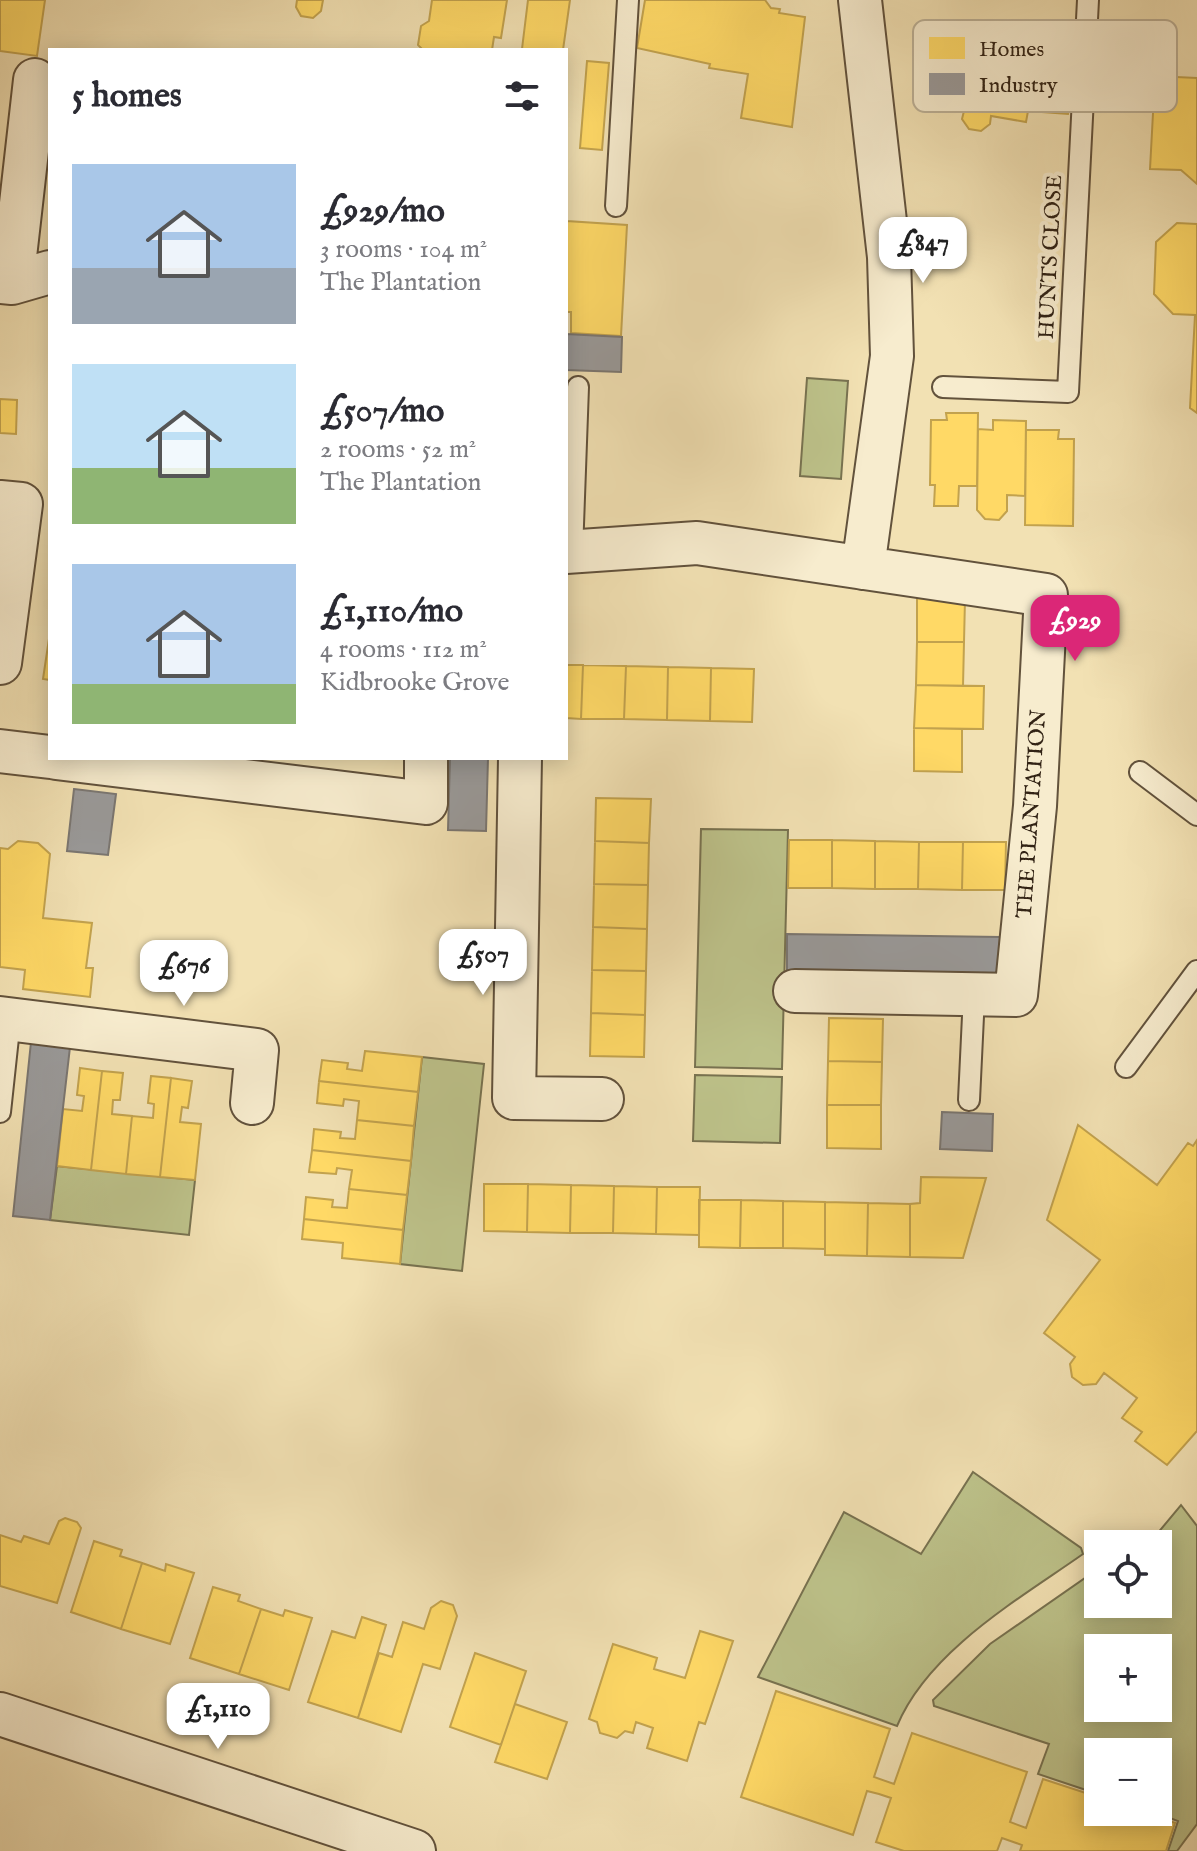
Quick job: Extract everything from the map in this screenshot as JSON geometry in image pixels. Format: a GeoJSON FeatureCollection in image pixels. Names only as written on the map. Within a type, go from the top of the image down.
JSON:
{"type":"FeatureCollection","features":[{"type":"Feature","properties":{"kind":"street"},"geometry":{"type":"LineString","coordinates":[[860,0],[889,257],[892,356],[863,568]]}},
{"type":"Feature","properties":{"kind":"street"},"geometry":{"type":"LineString","coordinates":[[21,279],[35,80]]}},
{"type":"Feature","properties":{"kind":"street"},"geometry":{"type":"LineString","coordinates":[[0,502],[21,504],[1,646]]}},
{"type":"Feature","properties":{"kind":"street","name":"THE PLANTATION"},"geometry":{"type":"LineString","coordinates":[[569,552],[697,543],[1046,595],[1035,806],[1016,995],[795,991]]}},
{"type":"Feature","properties":{"kind":"street"},"geometry":{"type":"LineString","coordinates":[[0,751],[48,757]]}},
{"type":"Feature","properties":{"kind":"street"},"geometry":{"type":"LineString","coordinates":[[70,760],[426,803],[426,760]]}},
{"type":"Feature","properties":{"kind":"street"},"geometry":{"type":"LineString","coordinates":[[520,760],[514,1098],[602,1099]]}},
{"type":"Feature","properties":{"kind":"street"},"geometry":{"type":"LineString","coordinates":[[5,1019],[257,1050],[252,1103]]}},
{"type":"Feature","properties":{"kind":"street"},"geometry":{"type":"LineString","coordinates":[[0,1714],[414,1851]]}},
{"type":"Feature","properties":{"kind":"lane"},"geometry":{"type":"LineString","coordinates":[[616,206],[628,0]]}},
{"type":"Feature","properties":{"kind":"lane","name":"HUNTS CLOSE"},"geometry":{"type":"LineString","coordinates":[[1087,20],[1088,0]]}},
{"type":"Feature","properties":{"kind":"lane","name":"HUNTS CLOSE"},"geometry":{"type":"LineString","coordinates":[[943,387],[1068,392],[1082,112]]}},
{"type":"Feature","properties":{"kind":"lane"},"geometry":{"type":"LineString","coordinates":[[569,552],[578,387]]}},
{"type":"Feature","properties":{"kind":"lane"},"geometry":{"type":"LineString","coordinates":[[1140,772],[1197,815]]}},
{"type":"Feature","properties":{"kind":"lane"},"geometry":{"type":"LineString","coordinates":[[1126,1067],[1197,971]]}},
{"type":"Feature","properties":{"kind":"lane"},"geometry":{"type":"LineString","coordinates":[[969,1100],[974,995]]}},
{"type":"Feature","properties":{"kind":"lane"},"geometry":{"type":"LineString","coordinates":[[0,1112],[5,1019]]}},
{"type":"Feature","properties":{"kind":"green space"},"geometry":{"type":"Polygon","coordinates":[[[807,378],[848,381],[841,479],[800,476],[807,378]]]}},
{"type":"Feature","properties":{"kind":"green space"},"geometry":{"type":"Polygon","coordinates":[[[701,829],[788,830],[782,1069],[695,1067],[701,829]]]}},
{"type":"Feature","properties":{"kind":"green space"},"geometry":{"type":"Polygon","coordinates":[[[422,1057],[484,1064],[462,1271],[400,1264],[422,1057]]]}},
{"type":"Feature","properties":{"kind":"green space"},"geometry":{"type":"Polygon","coordinates":[[[695,1075],[782,1077],[780,1143],[693,1141],[695,1075]]]}},
{"type":"Feature","properties":{"kind":"green space"},"geometry":{"type":"Polygon","coordinates":[[[57,1166],[195,1180],[189,1235],[50,1220],[57,1166]]]}},
{"type":"Feature","properties":{"kind":"green space"},"geometry":{"type":"Polygon","coordinates":[[[973,1472],[1081,1548],[1083,1554],[1004,1608],[953,1650],[911,1699],[897,1726],[758,1677],[844,1512],[921,1554],[973,1472]]]}},
{"type":"Feature","properties":{"kind":"green space"},"geometry":{"type":"Polygon","coordinates":[[[1181,1505],[1197,1526],[1197,1824],[1177,1851],[1168,1851],[1178,1821],[1172,1819],[1172,1738],[1084,1738],[1084,1789],[1038,1774],[1049,1744],[934,1706],[933,1700],[990,1644],[1084,1579],[1084,1618],[1172,1618],[1172,1530],[1160,1530],[1181,1505]]]}},
{"type":"Feature","properties":{"kind":"building: Homes"},"geometry":{"type":"Polygon","coordinates":[[[0,0],[45,0],[37,56],[0,51],[0,0]]]}},
{"type":"Feature","properties":{"kind":"building: Homes"},"geometry":{"type":"Polygon","coordinates":[[[297,0],[323,0],[321,11],[313,18],[301,16],[296,7],[297,0]]]}},
{"type":"Feature","properties":{"kind":"building: Homes"},"geometry":{"type":"Polygon","coordinates":[[[432,0],[507,0],[501,38],[494,37],[492,48],[421,48],[418,45],[421,26],[429,21],[432,0]]]}},
{"type":"Feature","properties":{"kind":"building: Homes"},"geometry":{"type":"Polygon","coordinates":[[[528,0],[570,0],[563,48],[522,48],[528,0]]]}},
{"type":"Feature","properties":{"kind":"building: Homes"},"geometry":{"type":"Polygon","coordinates":[[[645,0],[765,0],[771,8],[780,9],[779,13],[805,17],[792,127],[741,118],[748,74],[709,68],[710,64],[637,48],[645,0]]]}},
{"type":"Feature","properties":{"kind":"building: Homes"},"geometry":{"type":"Polygon","coordinates":[[[587,61],[609,63],[602,150],[580,148],[587,61]]]}},
{"type":"Feature","properties":{"kind":"building: Homes"},"geometry":{"type":"Polygon","coordinates":[[[1177,77],[1197,78],[1197,184],[1181,170],[1150,169],[1153,112],[1177,112],[1177,77]]]}},
{"type":"Feature","properties":{"kind":"building: Homes"},"geometry":{"type":"Polygon","coordinates":[[[964,112],[1028,112],[1026,122],[991,116],[990,124],[981,131],[969,129],[962,119],[964,112]]]}},
{"type":"Feature","properties":{"kind":"building: Homes"},"geometry":{"type":"Polygon","coordinates":[[[568,221],[627,225],[621,336],[571,333],[571,312],[568,312],[568,221]]]}},
{"type":"Feature","properties":{"kind":"building: Homes"},"geometry":{"type":"Polygon","coordinates":[[[1177,223],[1197,224],[1197,413],[1190,408],[1195,315],[1173,314],[1154,294],[1156,242],[1177,223]]]}},
{"type":"Feature","properties":{"kind":"building: Homes"},"geometry":{"type":"Polygon","coordinates":[[[0,399],[17,400],[16,434],[0,433],[0,399]]]}},
{"type":"Feature","properties":{"kind":"building: Homes"},"geometry":{"type":"Polygon","coordinates":[[[946,413],[978,413],[977,486],[959,486],[958,506],[934,506],[935,485],[930,485],[931,420],[947,420],[946,413]]]}},
{"type":"Feature","properties":{"kind":"building: Homes"},"geometry":{"type":"Polygon","coordinates":[[[993,420],[1026,421],[1025,496],[1007,495],[1007,511],[999,520],[985,519],[977,510],[978,429],[993,430],[993,420]]]}},
{"type":"Feature","properties":{"kind":"building: Homes"},"geometry":{"type":"Polygon","coordinates":[[[1026,430],[1059,430],[1058,439],[1074,439],[1073,526],[1025,525],[1026,430]]]}},
{"type":"Feature","properties":{"kind":"building: Homes"},"geometry":{"type":"Polygon","coordinates":[[[917,598],[965,599],[964,642],[917,642],[917,598]]]}},
{"type":"Feature","properties":{"kind":"building: Homes"},"geometry":{"type":"Polygon","coordinates":[[[917,642],[964,642],[963,686],[916,685],[917,642]]]}},
{"type":"Feature","properties":{"kind":"building: Homes"},"geometry":{"type":"Polygon","coordinates":[[[48,645],[48,680],[43,679],[48,645]]]}},
{"type":"Feature","properties":{"kind":"building: Homes"},"geometry":{"type":"Polygon","coordinates":[[[568,665],[583,665],[581,719],[568,718],[568,665]]]}},
{"type":"Feature","properties":{"kind":"building: Homes"},"geometry":{"type":"Polygon","coordinates":[[[583,665],[626,666],[624,719],[581,719],[583,665]]]}},
{"type":"Feature","properties":{"kind":"building: Homes"},"geometry":{"type":"Polygon","coordinates":[[[626,666],[668,667],[667,720],[624,719],[626,666]]]}},
{"type":"Feature","properties":{"kind":"building: Homes"},"geometry":{"type":"Polygon","coordinates":[[[668,667],[711,668],[710,721],[667,720],[668,667]]]}},
{"type":"Feature","properties":{"kind":"building: Homes"},"geometry":{"type":"Polygon","coordinates":[[[711,668],[754,669],[752,722],[710,721],[711,668]]]}},
{"type":"Feature","properties":{"kind":"building: Homes"},"geometry":{"type":"Polygon","coordinates":[[[916,685],[984,686],[983,729],[914,728],[916,685]]]}},
{"type":"Feature","properties":{"kind":"building: Homes"},"geometry":{"type":"Polygon","coordinates":[[[914,728],[962,729],[962,772],[914,771],[914,728]]]}},
{"type":"Feature","properties":{"kind":"building: Homes"},"geometry":{"type":"Polygon","coordinates":[[[596,798],[651,799],[649,843],[595,841],[596,798]]]}},
{"type":"Feature","properties":{"kind":"building: Homes"},"geometry":{"type":"Polygon","coordinates":[[[789,840],[832,840],[832,888],[788,888],[789,840]]]}},
{"type":"Feature","properties":{"kind":"building: Homes"},"geometry":{"type":"Polygon","coordinates":[[[832,840],[875,841],[875,889],[832,888],[832,840]]]}},
{"type":"Feature","properties":{"kind":"building: Homes"},"geometry":{"type":"Polygon","coordinates":[[[18,841],[38,843],[50,854],[43,918],[92,923],[86,968],[93,968],[90,997],[23,989],[25,970],[0,967],[0,848],[8,849],[18,841]]]}},
{"type":"Feature","properties":{"kind":"building: Homes"},"geometry":{"type":"Polygon","coordinates":[[[595,841],[649,843],[648,885],[594,884],[595,841]]]}},
{"type":"Feature","properties":{"kind":"building: Homes"},"geometry":{"type":"Polygon","coordinates":[[[875,841],[919,842],[918,889],[875,889],[875,841]]]}},
{"type":"Feature","properties":{"kind":"building: Homes"},"geometry":{"type":"Polygon","coordinates":[[[919,842],[963,842],[962,890],[918,889],[919,842]]]}},
{"type":"Feature","properties":{"kind":"building: Homes"},"geometry":{"type":"Polygon","coordinates":[[[963,842],[1006,842],[1005,890],[962,890],[963,842]]]}},
{"type":"Feature","properties":{"kind":"building: Homes"},"geometry":{"type":"Polygon","coordinates":[[[594,884],[648,885],[647,929],[593,927],[594,884]]]}},
{"type":"Feature","properties":{"kind":"building: Homes"},"geometry":{"type":"Polygon","coordinates":[[[593,927],[647,929],[646,971],[592,970],[593,927]]]}},
{"type":"Feature","properties":{"kind":"building: Homes"},"geometry":{"type":"Polygon","coordinates":[[[592,970],[646,971],[645,1015],[591,1013],[592,970]]]}},
{"type":"Feature","properties":{"kind":"building: Homes"},"geometry":{"type":"Polygon","coordinates":[[[591,1013],[645,1015],[644,1057],[590,1056],[591,1013]]]}},
{"type":"Feature","properties":{"kind":"building: Homes"},"geometry":{"type":"Polygon","coordinates":[[[829,1018],[883,1019],[882,1062],[828,1061],[829,1018]]]}},
{"type":"Feature","properties":{"kind":"building: Homes"},"geometry":{"type":"Polygon","coordinates":[[[365,1051],[422,1057],[418,1092],[319,1081],[322,1060],[348,1063],[347,1069],[362,1071],[365,1051]]]}},
{"type":"Feature","properties":{"kind":"building: Homes"},"geometry":{"type":"Polygon","coordinates":[[[828,1061],[882,1062],[881,1105],[827,1105],[828,1061]]]}},
{"type":"Feature","properties":{"kind":"building: Homes"},"geometry":{"type":"Polygon","coordinates":[[[80,1068],[102,1071],[91,1170],[57,1166],[63,1109],[82,1111],[84,1096],[77,1095],[80,1068]]]}},
{"type":"Feature","properties":{"kind":"building: Homes"},"geometry":{"type":"Polygon","coordinates":[[[102,1071],[123,1073],[120,1100],[113,1100],[112,1114],[132,1116],[126,1174],[91,1170],[102,1071]]]}},
{"type":"Feature","properties":{"kind":"building: Homes"},"geometry":{"type":"Polygon","coordinates":[[[151,1076],[171,1078],[160,1177],[126,1174],[132,1116],[153,1118],[154,1104],[148,1103],[151,1076]]]}},
{"type":"Feature","properties":{"kind":"building: Homes"},"geometry":{"type":"Polygon","coordinates":[[[171,1078],[192,1081],[188,1108],[182,1107],[180,1122],[201,1124],[195,1180],[160,1177],[171,1078]]]}},
{"type":"Feature","properties":{"kind":"building: Homes"},"geometry":{"type":"Polygon","coordinates":[[[319,1081],[418,1092],[414,1126],[357,1120],[359,1101],[344,1099],[343,1106],[317,1103],[319,1081]]]}},
{"type":"Feature","properties":{"kind":"building: Homes"},"geometry":{"type":"Polygon","coordinates":[[[827,1105],[881,1105],[881,1149],[827,1148],[827,1105]]]}},
{"type":"Feature","properties":{"kind":"building: Homes"},"geometry":{"type":"Polygon","coordinates":[[[357,1120],[414,1126],[411,1161],[312,1150],[314,1129],[341,1132],[340,1138],[355,1139],[357,1120]]]}},
{"type":"Feature","properties":{"kind":"building: Homes"},"geometry":{"type":"Polygon","coordinates":[[[1078,1125],[1157,1185],[1188,1143],[1193,1146],[1197,1140],[1197,1431],[1167,1465],[1135,1441],[1142,1432],[1122,1418],[1137,1398],[1104,1373],[1096,1384],[1083,1385],[1072,1377],[1070,1364],[1075,1357],[1044,1333],[1100,1260],[1047,1220],[1078,1125]]]}},
{"type":"Feature","properties":{"kind":"building: Homes"},"geometry":{"type":"Polygon","coordinates":[[[312,1150],[411,1161],[407,1195],[349,1189],[352,1170],[337,1168],[336,1174],[309,1172],[312,1150]]]}},
{"type":"Feature","properties":{"kind":"building: Homes"},"geometry":{"type":"Polygon","coordinates":[[[921,1177],[986,1178],[963,1258],[910,1257],[910,1204],[920,1203],[921,1177]]]}},
{"type":"Feature","properties":{"kind":"building: Homes"},"geometry":{"type":"Polygon","coordinates":[[[484,1184],[528,1184],[527,1232],[484,1231],[484,1184]]]}},
{"type":"Feature","properties":{"kind":"building: Homes"},"geometry":{"type":"Polygon","coordinates":[[[528,1184],[571,1185],[570,1233],[527,1232],[528,1184]]]}},
{"type":"Feature","properties":{"kind":"building: Homes"},"geometry":{"type":"Polygon","coordinates":[[[571,1185],[614,1186],[613,1233],[570,1233],[571,1185]]]}},
{"type":"Feature","properties":{"kind":"building: Homes"},"geometry":{"type":"Polygon","coordinates":[[[614,1186],[657,1187],[656,1234],[613,1233],[614,1186]]]}},
{"type":"Feature","properties":{"kind":"building: Homes"},"geometry":{"type":"Polygon","coordinates":[[[657,1187],[700,1187],[699,1235],[656,1234],[657,1187]]]}},
{"type":"Feature","properties":{"kind":"building: Homes"},"geometry":{"type":"Polygon","coordinates":[[[349,1189],[407,1195],[403,1230],[304,1219],[306,1197],[333,1200],[332,1207],[347,1208],[349,1189]]]}},
{"type":"Feature","properties":{"kind":"building: Homes"},"geometry":{"type":"Polygon","coordinates":[[[699,1200],[741,1200],[740,1248],[699,1247],[699,1200]]]}},
{"type":"Feature","properties":{"kind":"building: Homes"},"geometry":{"type":"Polygon","coordinates":[[[741,1200],[783,1201],[783,1248],[740,1248],[741,1200]]]}},
{"type":"Feature","properties":{"kind":"building: Homes"},"geometry":{"type":"Polygon","coordinates":[[[783,1201],[825,1202],[825,1249],[783,1248],[783,1201]]]}},
{"type":"Feature","properties":{"kind":"building: Homes"},"geometry":{"type":"Polygon","coordinates":[[[825,1202],[868,1203],[867,1256],[825,1255],[825,1202]]]}},
{"type":"Feature","properties":{"kind":"building: Homes"},"geometry":{"type":"Polygon","coordinates":[[[868,1203],[910,1204],[910,1257],[867,1256],[868,1203]]]}},
{"type":"Feature","properties":{"kind":"building: Homes"},"geometry":{"type":"Polygon","coordinates":[[[304,1219],[403,1230],[400,1264],[342,1258],[343,1243],[302,1239],[304,1219]]]}},
{"type":"Feature","properties":{"kind":"building: Homes"},"geometry":{"type":"Polygon","coordinates":[[[65,1518],[77,1522],[81,1528],[57,1603],[0,1586],[0,1535],[21,1542],[24,1536],[49,1544],[59,1521],[65,1518]]]}},
{"type":"Feature","properties":{"kind":"building: Homes"},"geometry":{"type":"Polygon","coordinates":[[[94,1541],[122,1550],[120,1556],[142,1563],[121,1629],[71,1612],[94,1541]]]}},
{"type":"Feature","properties":{"kind":"building: Homes"},"geometry":{"type":"Polygon","coordinates":[[[142,1563],[165,1571],[166,1564],[194,1573],[170,1644],[121,1629],[142,1563]]]}},
{"type":"Feature","properties":{"kind":"building: Homes"},"geometry":{"type":"Polygon","coordinates":[[[213,1587],[240,1595],[238,1601],[261,1609],[239,1674],[190,1658],[213,1587]]]}},
{"type":"Feature","properties":{"kind":"building: Homes"},"geometry":{"type":"Polygon","coordinates":[[[441,1601],[453,1605],[457,1616],[440,1669],[423,1664],[401,1732],[358,1718],[379,1653],[392,1657],[403,1622],[424,1629],[431,1608],[441,1601]]]}},
{"type":"Feature","properties":{"kind":"building: Homes"},"geometry":{"type":"Polygon","coordinates":[[[261,1609],[283,1616],[285,1610],[312,1618],[289,1690],[239,1674],[261,1609]]]}},
{"type":"Feature","properties":{"kind":"building: Homes"},"geometry":{"type":"Polygon","coordinates":[[[362,1617],[386,1625],[358,1718],[308,1702],[332,1631],[355,1638],[362,1617]]]}},
{"type":"Feature","properties":{"kind":"building: Homes"},"geometry":{"type":"Polygon","coordinates":[[[700,1631],[733,1641],[705,1724],[699,1722],[687,1761],[647,1748],[653,1728],[636,1722],[633,1733],[625,1731],[617,1738],[600,1733],[597,1722],[589,1719],[613,1644],[657,1658],[654,1669],[685,1678],[700,1631]]]}},
{"type":"Feature","properties":{"kind":"building: Homes"},"geometry":{"type":"Polygon","coordinates":[[[475,1653],[526,1671],[501,1745],[450,1727],[475,1653]]]}},
{"type":"Feature","properties":{"kind":"building: Homes"},"geometry":{"type":"Polygon","coordinates":[[[776,1691],[890,1729],[874,1777],[894,1784],[912,1733],[1027,1772],[1010,1822],[1026,1828],[1043,1779],[1084,1792],[1084,1826],[1172,1826],[1172,1822],[1175,1823],[1166,1851],[1020,1851],[1022,1845],[1002,1838],[997,1851],[904,1851],[876,1842],[891,1798],[879,1794],[867,1791],[853,1835],[741,1797],[776,1691]]]}},
{"type":"Feature","properties":{"kind":"building: Homes"},"geometry":{"type":"Polygon","coordinates":[[[515,1704],[567,1722],[547,1779],[495,1762],[515,1704]]]}},
{"type":"Feature","properties":{"kind":"building: Industry"},"geometry":{"type":"Polygon","coordinates":[[[568,334],[622,337],[621,372],[568,370],[568,334]]]}},
{"type":"Feature","properties":{"kind":"building: Industry"},"geometry":{"type":"Polygon","coordinates":[[[450,760],[488,760],[486,831],[448,830],[450,760]]]}},
{"type":"Feature","properties":{"kind":"building: Industry"},"geometry":{"type":"Polygon","coordinates":[[[74,789],[116,794],[108,855],[67,851],[74,789]]]}},
{"type":"Feature","properties":{"kind":"building: Industry"},"geometry":{"type":"Polygon","coordinates":[[[787,934],[1000,937],[999,975],[787,972],[787,934]]]}},
{"type":"Feature","properties":{"kind":"building: Industry"},"geometry":{"type":"Polygon","coordinates":[[[31,1042],[70,1047],[50,1220],[13,1216],[31,1042]]]}},
{"type":"Feature","properties":{"kind":"building: Industry"},"geometry":{"type":"Polygon","coordinates":[[[942,1112],[993,1114],[992,1151],[940,1149],[942,1112]]]}}]}
